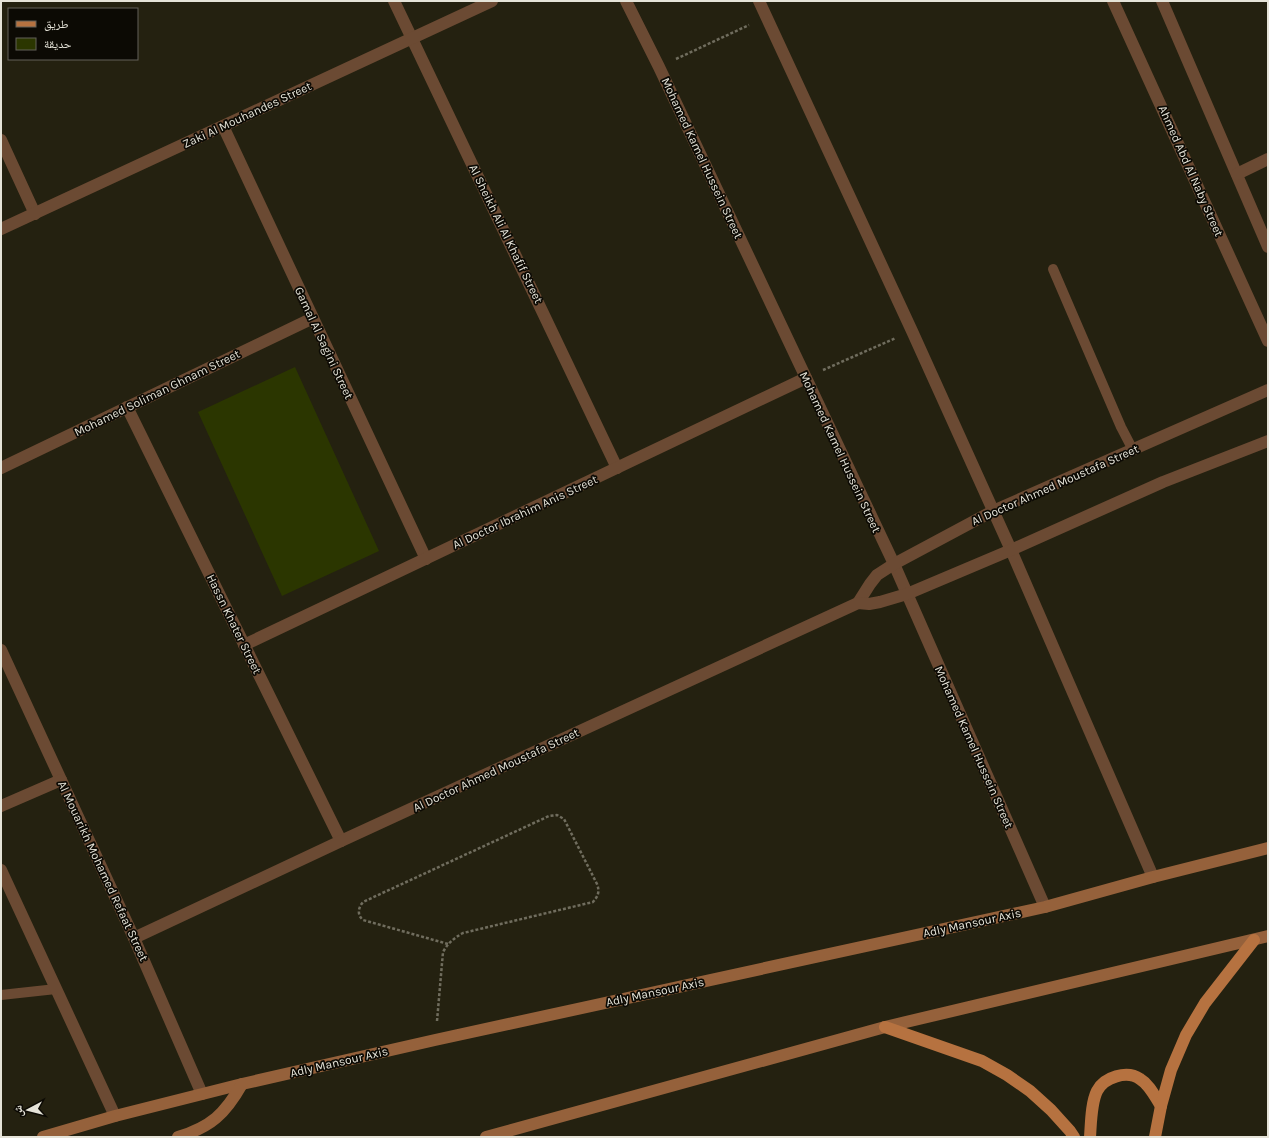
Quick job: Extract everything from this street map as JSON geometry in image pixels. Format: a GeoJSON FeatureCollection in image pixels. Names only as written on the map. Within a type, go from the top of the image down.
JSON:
{"type":"FeatureCollection","features":[{"type":"Feature","properties":{"kind":"main road","name":"Adly Mansour Axis"},"geometry":{"type":"LineString","coordinates":[[43,1137],[115,1116],[242,1084],[435,1040],[1045,907],[1153,877],[1268,848]]}},
{"type":"Feature","properties":{"kind":"main road"},"geometry":{"type":"LineString","coordinates":[[486,1137],[885,1027],[1268,936]]}},
{"type":"Feature","properties":{"kind":"main road"},"geometry":{"type":"LineString","coordinates":[[1154,1137],[1171,1070],[1186,1036],[1205,1003],[1254,940]]}},
{"type":"Feature","properties":{"kind":"main road"},"geometry":{"type":"LineString","coordinates":[[885,1027],[975,1059],[1007,1075],[1030,1091],[1051,1110],[1070,1130],[1074,1137]]}},
{"type":"Feature","properties":{"kind":"main road"},"geometry":{"type":"LineString","coordinates":[[1090,1137],[1090,1123],[1097,1091],[1103,1083],[1110,1078],[1130,1076],[1140,1078],[1161,1106]]}},
{"type":"Feature","properties":{"kind":"main road"},"geometry":{"type":"LineString","coordinates":[[178,1137],[197,1130],[217,1118],[232,1101],[242,1084]]}},
{"type":"Feature","properties":{"kind":"street","name":"Al Sheikh Ali Al Khafif Street"},"geometry":{"type":"LineString","coordinates":[[394,1],[617,468]]}},
{"type":"Feature","properties":{"kind":"street","name":"Zaki Al Mouhandes Street"},"geometry":{"type":"LineString","coordinates":[[1,230],[492,1]]}},
{"type":"Feature","properties":{"kind":"street","name":"Mohamed Kamel Hussein Street"},"geometry":{"type":"LineString","coordinates":[[626,1],[659,67],[894,564],[1045,907]]}},
{"type":"Feature","properties":{"kind":"street"},"geometry":{"type":"LineString","coordinates":[[759,1],[912,331],[1011,550],[1153,877]]}},
{"type":"Feature","properties":{"kind":"street","name":"Ahmed Abd Al Naby Street"},"geometry":{"type":"LineString","coordinates":[[1113,1],[1268,341]]}},
{"type":"Feature","properties":{"kind":"street"},"geometry":{"type":"LineString","coordinates":[[1162,1],[1268,246]]}},
{"type":"Feature","properties":{"kind":"street","name":"Gamal Al Sagini Street"},"geometry":{"type":"LineString","coordinates":[[223,126],[426,559]]}},
{"type":"Feature","properties":{"kind":"street"},"geometry":{"type":"LineString","coordinates":[[1,140],[35,214]]}},
{"type":"Feature","properties":{"kind":"street"},"geometry":{"type":"LineString","coordinates":[[1237,174],[1268,159]]}},
{"type":"Feature","properties":{"kind":"street","name":"Mohamed Soliman Ghnam Street"},"geometry":{"type":"LineString","coordinates":[[1,468],[313,318]]}},
{"type":"Feature","properties":{"kind":"street","name":"Al Doctor Ibrahim Anis Street"},"geometry":{"type":"LineString","coordinates":[[244,645],[806,378]]}},
{"type":"Feature","properties":{"kind":"street","name":"Al Doctor Ahmed Moustafa Street"},"geometry":{"type":"LineString","coordinates":[[858,603],[877,575],[894,564],[993,512],[1268,390]]}},
{"type":"Feature","properties":{"kind":"street","name":"Hassn Khater Street"},"geometry":{"type":"LineString","coordinates":[[127,407],[341,841]]}},
{"type":"Feature","properties":{"kind":"street","name":"Al Doctor Ahmed Moustafa Street"},"geometry":{"type":"LineString","coordinates":[[134,938],[858,603],[869,604],[880,602],[907,594],[1011,550],[1163,482],[1268,441]]}},
{"type":"Feature","properties":{"kind":"street","name":"Al Mouarikh Mohamed Refaat Street"},"geometry":{"type":"LineString","coordinates":[[1,650],[134,938],[202,1094]]}},
{"type":"Feature","properties":{"kind":"street"},"geometry":{"type":"LineString","coordinates":[[1,806],[61,780]]}},
{"type":"Feature","properties":{"kind":"street"},"geometry":{"type":"LineString","coordinates":[[1,870],[115,1116]]}},
{"type":"Feature","properties":{"kind":"lane"},"geometry":{"type":"LineString","coordinates":[[1053,269],[1121,427],[1133,450]]}},
{"type":"Feature","properties":{"kind":"lane"},"geometry":{"type":"LineString","coordinates":[[1,995],[56,989]]}},
{"type":"Feature","properties":{"kind":"path"},"geometry":{"type":"LineString","coordinates":[[659,67],[766,17]]}},
{"type":"Feature","properties":{"kind":"path"},"geometry":{"type":"LineString","coordinates":[[806,378],[912,331]]}},
{"type":"Feature","properties":{"kind":"path"},"geometry":{"type":"LineString","coordinates":[[435,1040],[443,952],[448,944],[463,933],[593,902],[598,894],[599,889],[564,818],[557,815],[549,816],[363,902],[359,909],[360,917],[363,920],[448,944]]}},
{"type":"Feature","properties":{"kind":"green space"},"geometry":{"type":"Polygon","coordinates":[[[295,367],[379,551],[282,596],[198,412],[295,367]]]}}]}
